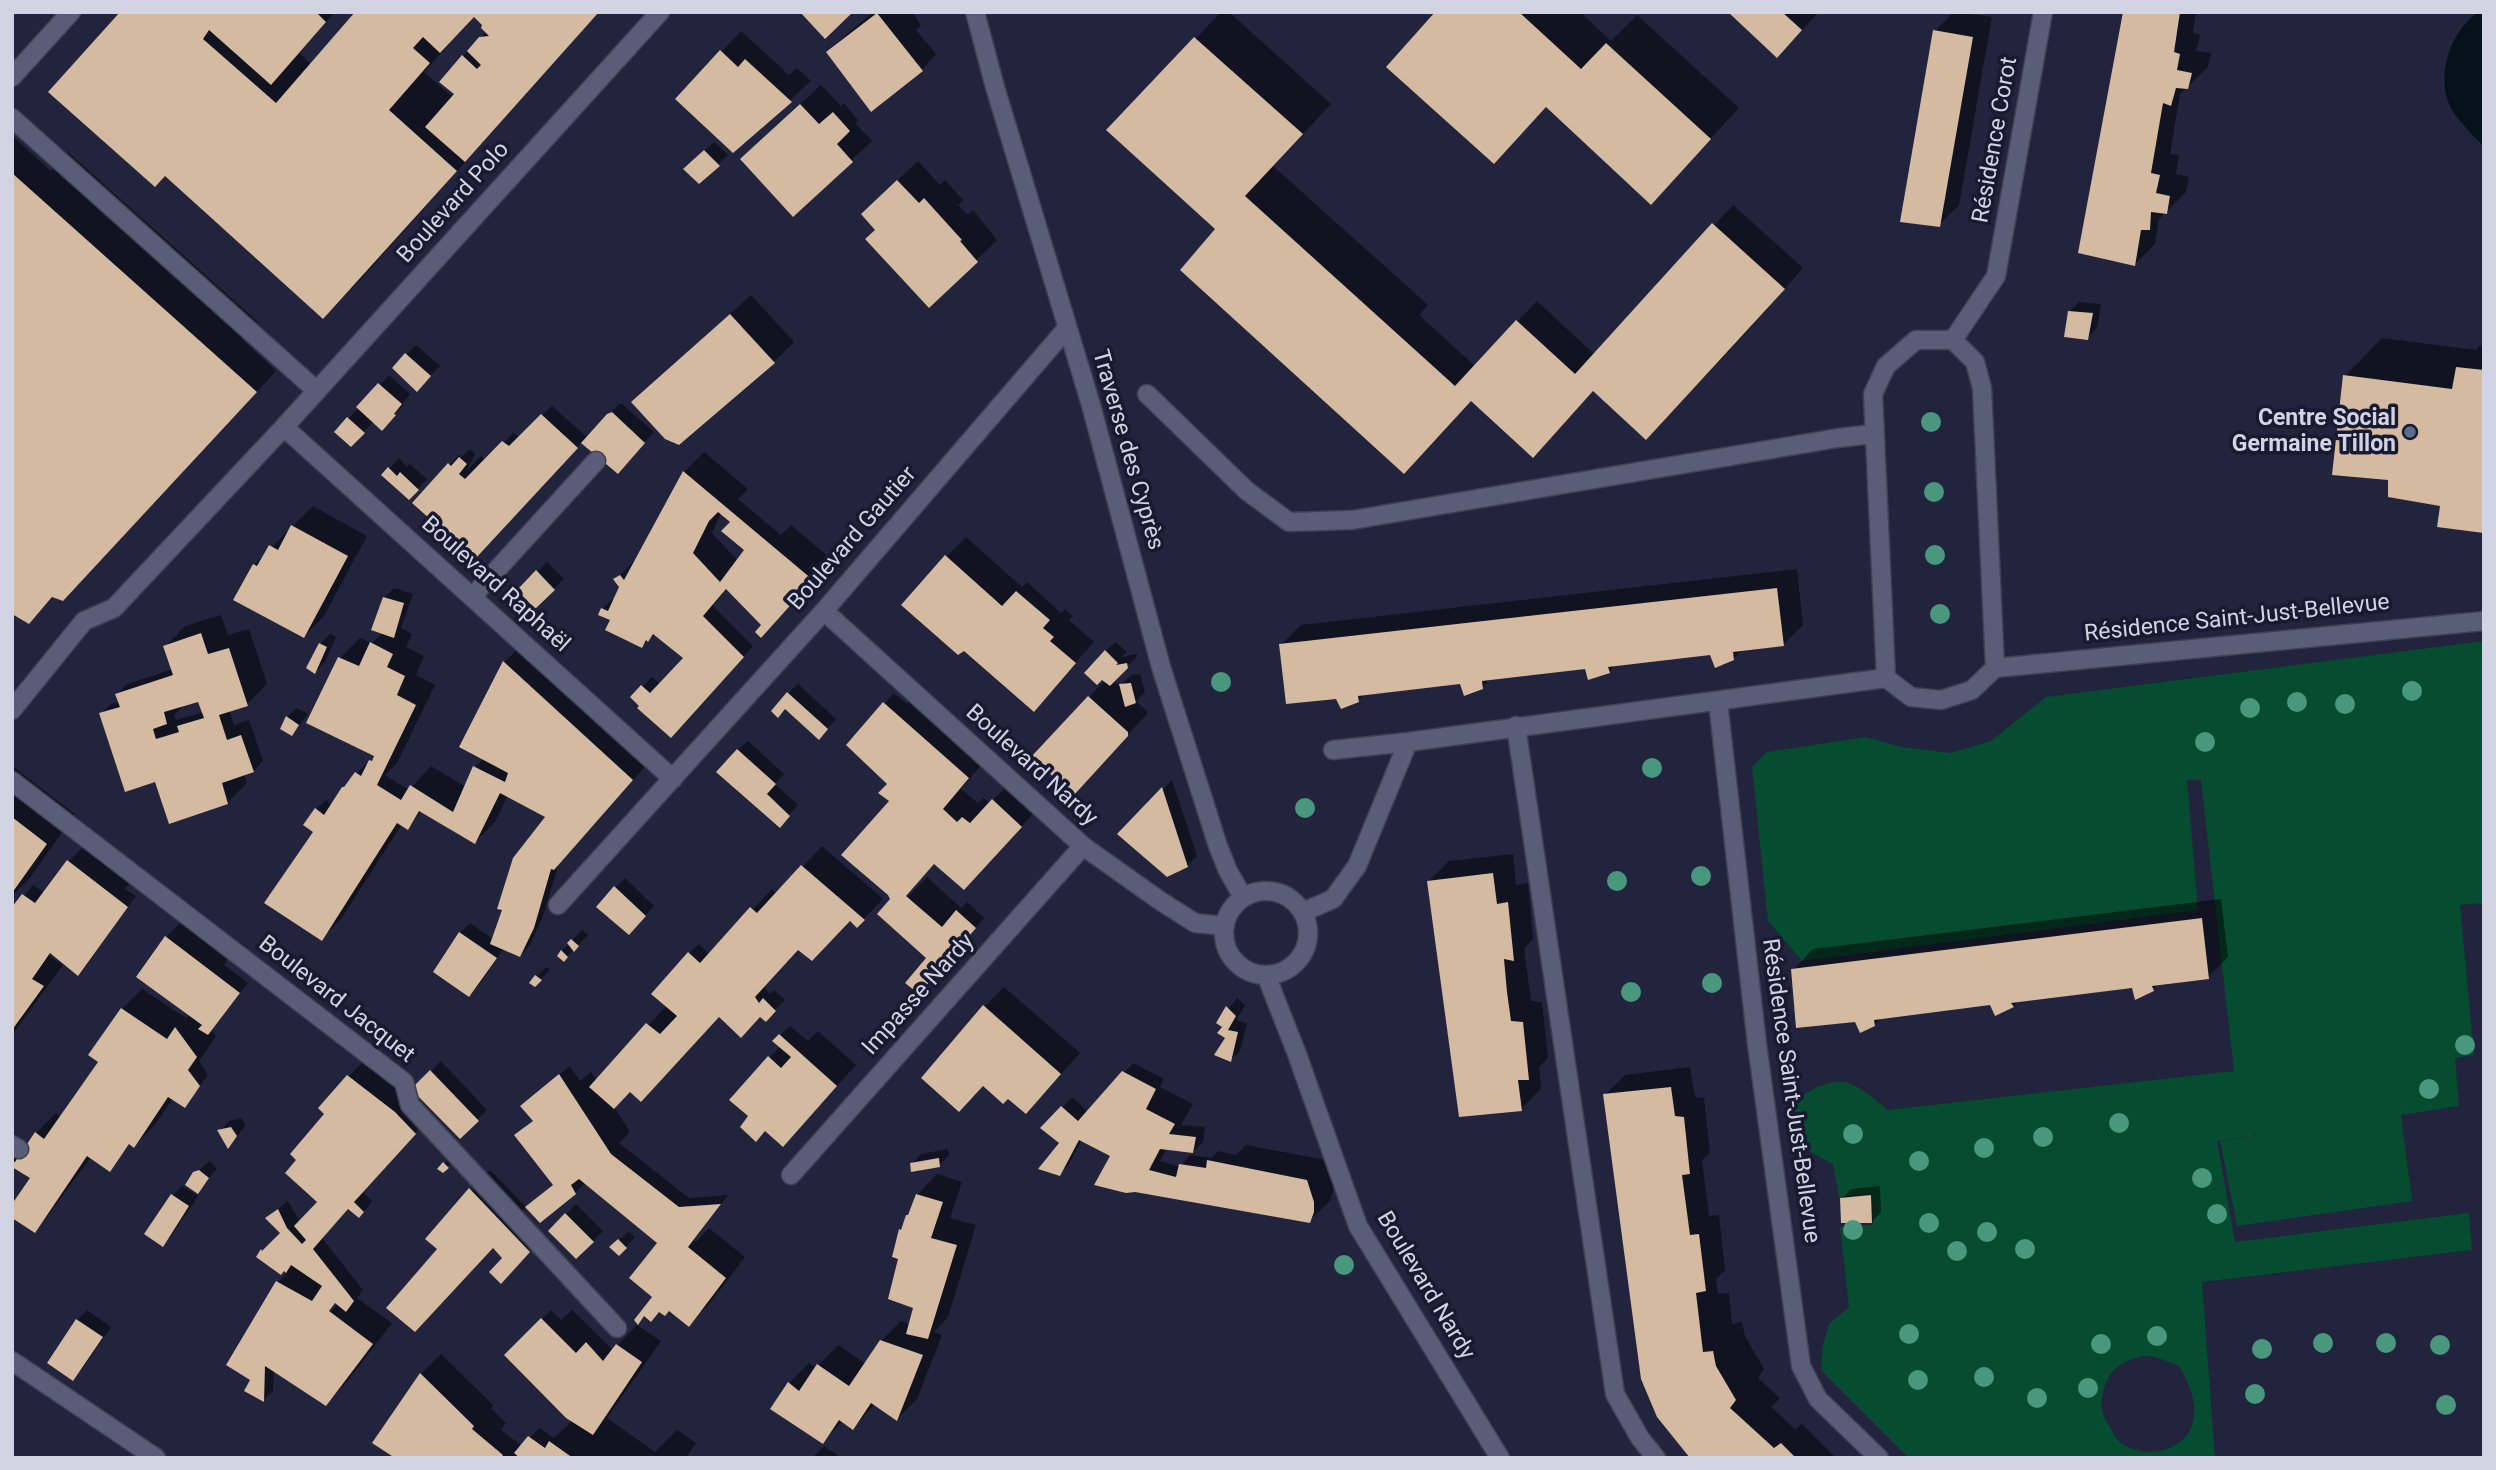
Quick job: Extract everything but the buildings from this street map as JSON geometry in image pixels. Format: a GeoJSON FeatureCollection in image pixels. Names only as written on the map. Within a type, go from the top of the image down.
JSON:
{"type":"FeatureCollection","features":[{"type":"Feature","properties":{"kind":"street"},"geometry":{"type":"LineString","coordinates":[[12,77],[71,12]]}},
{"type":"Feature","properties":{"kind":"street","name":"Boulevard Polo"},"geometry":{"type":"LineString","coordinates":[[12,710],[84,621],[114,608],[317,391],[660,12]]}},
{"type":"Feature","properties":{"kind":"street","name":"Traverse des Cyprès"},"geometry":{"type":"LineString","coordinates":[[975,12],[1091,405],[1161,667],[1218,846],[1228,871],[1244,897]]}},
{"type":"Feature","properties":{"kind":"street","name":"Résidence Corot"},"geometry":{"type":"LineString","coordinates":[[1953,340],[1996,276],[2043,12]]}},
{"type":"Feature","properties":{"kind":"street"},"geometry":{"type":"LineString","coordinates":[[12,118],[317,391]]}},
{"type":"Feature","properties":{"kind":"street","name":"Boulevard Gautier"},"geometry":{"type":"LineString","coordinates":[[558,905],[824,611],[1068,328]]}},
{"type":"Feature","properties":{"kind":"street"},"geometry":{"type":"LineString","coordinates":[[1333,750],[1408,743],[1516,726],[1718,702],[1886,678],[1911,696],[1941,700],[1972,690],[1995,668],[1982,388],[1975,362],[1953,340],[1916,340],[1886,366],[1873,394],[1886,678]]}},
{"type":"Feature","properties":{"kind":"street"},"geometry":{"type":"LineString","coordinates":[[1147,394],[1247,491],[1289,522],[1352,520],[1873,434]]}},
{"type":"Feature","properties":{"kind":"street","name":"Boulevard Raphaël"},"geometry":{"type":"LineString","coordinates":[[284,427],[673,779]]}},
{"type":"Feature","properties":{"kind":"street"},"geometry":{"type":"LineString","coordinates":[[472,597],[596,461]]}},
{"type":"Feature","properties":{"kind":"street","name":"Boulevard Nardy"},"geometry":{"type":"LineString","coordinates":[[824,611],[1083,846],[1195,923],[1225,926]]}},
{"type":"Feature","properties":{"kind":"street","name":"Résidence Saint-Just-Bellevue"},"geometry":{"type":"LineString","coordinates":[[1995,668],[2484,621]]}},
{"type":"Feature","properties":{"kind":"street","name":"Résidence Saint-Just-Bellevue"},"geometry":{"type":"LineString","coordinates":[[1718,702],[1757,1044],[1801,1366],[1818,1399],[1879,1458]]}},
{"type":"Feature","properties":{"kind":"street"},"geometry":{"type":"LineString","coordinates":[[1516,726],[1615,1394],[1640,1438],[1656,1458]]}},
{"type":"Feature","properties":{"kind":"street"},"geometry":{"type":"LineString","coordinates":[[1303,912],[1333,899],[1357,866],[1408,743]]}},
{"type":"Feature","properties":{"kind":"street","name":"Boulevard Jacquet"},"geometry":{"type":"LineString","coordinates":[[12,780],[404,1082],[410,1105],[617,1328]]}},
{"type":"Feature","properties":{"kind":"street","name":"Impasse Nardy"},"geometry":{"type":"LineString","coordinates":[[791,1175],[1083,846]]}},
{"type":"Feature","properties":{"kind":"street"},"geometry":{"type":"LineString","coordinates":[[1259,891],[1276,891],[1292,899],[1303,912],[1308,926],[1307,942],[1301,957],[1279,973],[1266,975],[1251,972],[1239,965],[1229,953],[1225,926],[1231,909],[1244,897],[1259,891]]}},
{"type":"Feature","properties":{"kind":"street","name":"Boulevard Nardy"},"geometry":{"type":"LineString","coordinates":[[1266,975],[1359,1226],[1500,1458]]}},
{"type":"Feature","properties":{"kind":"street"},"geometry":{"type":"LineString","coordinates":[[12,1361],[156,1458]]}},
{"type":"Feature","properties":{"kind":"green space"},"geometry":{"type":"Polygon","coordinates":[[[2484,641],[2484,903],[2460,905],[2474,1055],[2455,1058],[2459,1106],[2401,1115],[2412,1201],[2237,1226],[2220,1141],[2271,1133],[2217,1141],[2235,1242],[2469,1213],[2472,1250],[2202,1282],[2215,1458],[1909,1458],[1821,1370],[1823,1345],[1829,1324],[1849,1307],[1840,1227],[1873,1225],[1872,1194],[1839,1197],[1833,1164],[1807,1150],[1790,1123],[1793,1102],[1821,1086],[1836,1082],[1856,1086],[1888,1110],[2234,1071],[2201,780],[2187,780],[2198,910],[1802,961],[1768,921],[1752,767],[1767,752],[1866,737],[1901,747],[1951,753],[1991,741],[2046,697],[2484,641]],[[2143,1356],[2117,1368],[2108,1378],[2102,1398],[2103,1415],[2117,1439],[2144,1452],[2156,1452],[2177,1444],[2191,1428],[2194,1416],[2191,1390],[2179,1366],[2156,1357],[2143,1356]]]}},
{"type":"Feature","properties":{"kind":"shaded area"},"geometry":{"type":"Polygon","coordinates":[[[2478,12],[2484,12],[2484,147],[2452,110],[2445,84],[2445,70],[2453,43],[2468,21],[2478,12]]]}},
{"type":"Feature","properties":{"kind":"place","name":"Centre Social Germaine Tillon"},"geometry":{"type":"Point","coordinates":[2410,432]}}]}
